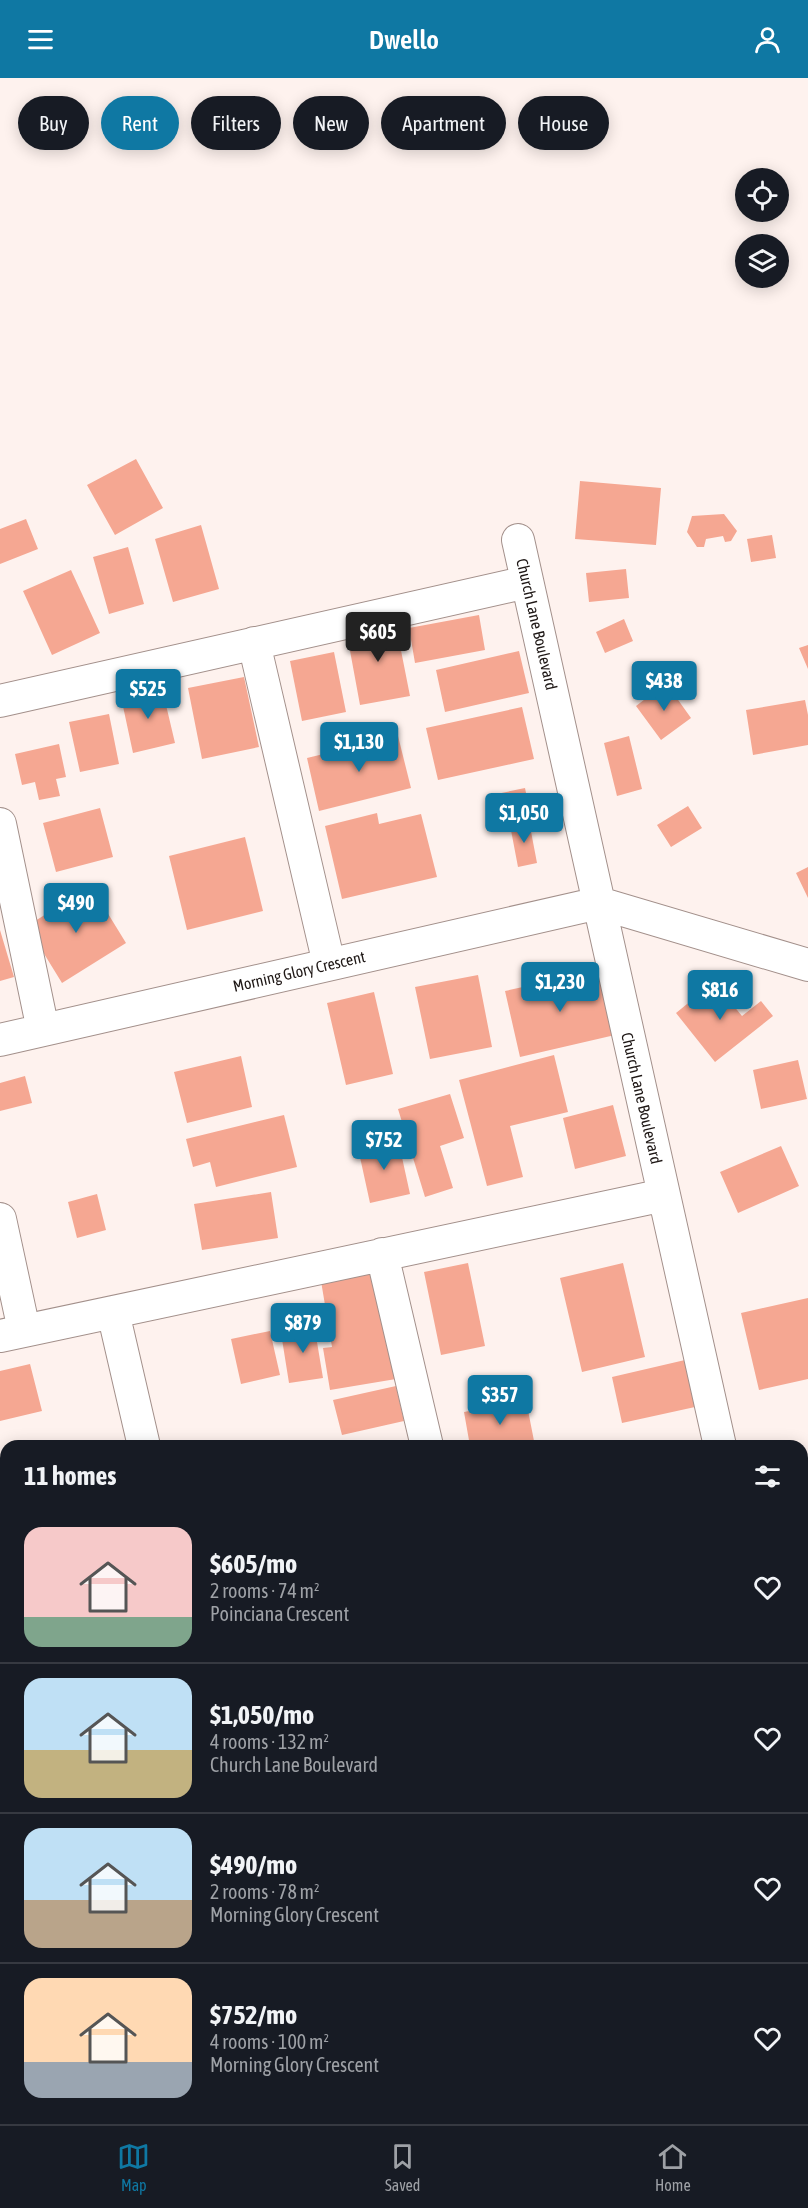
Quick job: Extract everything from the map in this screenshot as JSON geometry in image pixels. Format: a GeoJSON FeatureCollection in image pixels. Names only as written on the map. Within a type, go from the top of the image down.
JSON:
{"type":"FeatureCollection","features":[{"type":"Feature","properties":{"kind":"street","name":"Church Lane Boulevard"},"geometry":{"type":"LineString","coordinates":[[518,540],[719,1440]]}},
{"type":"Feature","properties":{"kind":"street"},"geometry":{"type":"LineString","coordinates":[[0,701],[527,582]]}},
{"type":"Feature","properties":{"kind":"street"},"geometry":{"type":"LineString","coordinates":[[255,643],[329,964]]}},
{"type":"Feature","properties":{"kind":"street"},"geometry":{"type":"LineString","coordinates":[[0,824],[43,1030]]}},
{"type":"Feature","properties":{"kind":"street"},"geometry":{"type":"LineString","coordinates":[[599,903],[808,965]]}},
{"type":"Feature","properties":{"kind":"street","name":"Morning Glory Crescent"},"geometry":{"type":"LineString","coordinates":[[0,1040],[599,903]]}},
{"type":"Feature","properties":{"kind":"street"},"geometry":{"type":"LineString","coordinates":[[0,1218],[12,1333],[664,1195]]}},
{"type":"Feature","properties":{"kind":"street"},"geometry":{"type":"LineString","coordinates":[[382,1254],[426,1440]]}},
{"type":"Feature","properties":{"kind":"street"},"geometry":{"type":"LineString","coordinates":[[113,1312],[143,1440]]}},
{"type":"Feature","properties":{"kind":"building"},"geometry":{"type":"Polygon","coordinates":[[[136,459],[163,508],[115,535],[87,485],[136,459]]]}},
{"type":"Feature","properties":{"kind":"building"},"geometry":{"type":"Polygon","coordinates":[[[580,481],[661,488],[656,545],[575,539],[580,481]]]}},
{"type":"Feature","properties":{"kind":"building"},"geometry":{"type":"Polygon","coordinates":[[[724,514],[737,531],[731,541],[725,542],[723,536],[706,539],[704,547],[697,547],[687,532],[692,516],[724,514]]]}},
{"type":"Feature","properties":{"kind":"building"},"geometry":{"type":"Polygon","coordinates":[[[26,519],[38,549],[0,564],[0,529],[26,519]]]}},
{"type":"Feature","properties":{"kind":"building"},"geometry":{"type":"Polygon","coordinates":[[[201,525],[219,589],[173,602],[155,539],[201,525]]]}},
{"type":"Feature","properties":{"kind":"building"},"geometry":{"type":"Polygon","coordinates":[[[772,535],[776,558],[751,562],[747,539],[772,535]]]}},
{"type":"Feature","properties":{"kind":"building"},"geometry":{"type":"Polygon","coordinates":[[[128,547],[144,604],[109,614],[93,557],[128,547]]]}},
{"type":"Feature","properties":{"kind":"building"},"geometry":{"type":"Polygon","coordinates":[[[626,569],[629,598],[589,602],[586,573],[626,569]]]}},
{"type":"Feature","properties":{"kind":"building"},"geometry":{"type":"Polygon","coordinates":[[[71,570],[100,633],[52,655],[23,591],[71,570]]]}},
{"type":"Feature","properties":{"kind":"building"},"geometry":{"type":"Polygon","coordinates":[[[479,615],[485,650],[415,663],[409,628],[479,615]]]}},
{"type":"Feature","properties":{"kind":"building"},"geometry":{"type":"Polygon","coordinates":[[[624,619],[633,641],[605,653],[596,632],[624,619]]]}},
{"type":"Feature","properties":{"kind":"building"},"geometry":{"type":"Polygon","coordinates":[[[395,620],[410,696],[360,705],[346,629],[395,620]]]}},
{"type":"Feature","properties":{"kind":"building"},"geometry":{"type":"Polygon","coordinates":[[[808,645],[808,669],[799,648],[808,645]]]}},
{"type":"Feature","properties":{"kind":"building"},"geometry":{"type":"Polygon","coordinates":[[[519,651],[529,693],[445,712],[436,670],[519,651]]]}},
{"type":"Feature","properties":{"kind":"building"},"geometry":{"type":"Polygon","coordinates":[[[334,652],[346,712],[302,721],[290,661],[334,652]]]}},
{"type":"Feature","properties":{"kind":"building"},"geometry":{"type":"Polygon","coordinates":[[[244,677],[259,747],[202,759],[188,688],[244,677]]]}},
{"type":"Feature","properties":{"kind":"building"},"geometry":{"type":"Polygon","coordinates":[[[666,683],[691,718],[661,740],[636,706],[666,683]]]}},
{"type":"Feature","properties":{"kind":"building"},"geometry":{"type":"Polygon","coordinates":[[[162,688],[175,743],[133,753],[121,697],[162,688]]]}},
{"type":"Feature","properties":{"kind":"building"},"geometry":{"type":"Polygon","coordinates":[[[805,700],[808,715],[808,745],[753,755],[746,710],[805,700]]]}},
{"type":"Feature","properties":{"kind":"building"},"geometry":{"type":"Polygon","coordinates":[[[522,707],[534,759],[438,780],[426,728],[522,707]]]}},
{"type":"Feature","properties":{"kind":"building"},"geometry":{"type":"Polygon","coordinates":[[[109,714],[119,764],[80,772],[69,722],[109,714]]]}},
{"type":"Feature","properties":{"kind":"building"},"geometry":{"type":"Polygon","coordinates":[[[398,736],[411,788],[319,811],[307,758],[398,736]]]}},
{"type":"Feature","properties":{"kind":"building"},"geometry":{"type":"Polygon","coordinates":[[[629,736],[642,789],[617,796],[604,743],[629,736]]]}},
{"type":"Feature","properties":{"kind":"building"},"geometry":{"type":"Polygon","coordinates":[[[59,744],[66,777],[56,779],[60,796],[39,800],[35,782],[22,785],[15,754],[59,744]]]}},
{"type":"Feature","properties":{"kind":"building"},"geometry":{"type":"Polygon","coordinates":[[[525,788],[530,812],[493,821],[487,796],[525,788]]]}},
{"type":"Feature","properties":{"kind":"building"},"geometry":{"type":"Polygon","coordinates":[[[688,806],[702,828],[671,847],[657,825],[688,806]]]}},
{"type":"Feature","properties":{"kind":"building"},"geometry":{"type":"Polygon","coordinates":[[[100,808],[113,857],[56,872],[43,823],[100,808]]]}},
{"type":"Feature","properties":{"kind":"building"},"geometry":{"type":"Polygon","coordinates":[[[377,813],[379,824],[421,814],[437,877],[342,899],[325,826],[377,813]]]}},
{"type":"Feature","properties":{"kind":"building"},"geometry":{"type":"Polygon","coordinates":[[[529,821],[537,863],[518,867],[510,825],[529,821]]]}},
{"type":"Feature","properties":{"kind":"building"},"geometry":{"type":"Polygon","coordinates":[[[245,837],[263,911],[187,930],[169,856],[245,837]]]}},
{"type":"Feature","properties":{"kind":"building"},"geometry":{"type":"Polygon","coordinates":[[[808,867],[808,898],[796,873],[808,867]]]}},
{"type":"Feature","properties":{"kind":"building"},"geometry":{"type":"Polygon","coordinates":[[[91,886],[126,943],[62,983],[27,926],[91,886]]]}},
{"type":"Feature","properties":{"kind":"building"},"geometry":{"type":"Polygon","coordinates":[[[0,930],[14,977],[0,981],[0,930]]]}},
{"type":"Feature","properties":{"kind":"building"},"geometry":{"type":"Polygon","coordinates":[[[600,970],[615,1035],[520,1057],[505,991],[600,970]]]}},
{"type":"Feature","properties":{"kind":"building"},"geometry":{"type":"Polygon","coordinates":[[[478,975],[492,1047],[430,1059],[415,987],[478,975]]]}},
{"type":"Feature","properties":{"kind":"building"},"geometry":{"type":"Polygon","coordinates":[[[714,982],[742,1016],[761,1001],[773,1016],[715,1062],[676,1013],[714,982]]]}},
{"type":"Feature","properties":{"kind":"building"},"geometry":{"type":"Polygon","coordinates":[[[374,992],[393,1074],[346,1085],[327,1003],[374,992]]]}},
{"type":"Feature","properties":{"kind":"building"},"geometry":{"type":"Polygon","coordinates":[[[554,1055],[568,1112],[510,1126],[523,1177],[487,1186],[459,1080],[554,1055]]]}},
{"type":"Feature","properties":{"kind":"building"},"geometry":{"type":"Polygon","coordinates":[[[241,1056],[252,1107],[187,1123],[174,1072],[241,1056]]]}},
{"type":"Feature","properties":{"kind":"building"},"geometry":{"type":"Polygon","coordinates":[[[798,1060],[807,1099],[761,1109],[753,1070],[798,1060]]]}},
{"type":"Feature","properties":{"kind":"building"},"geometry":{"type":"Polygon","coordinates":[[[25,1076],[32,1103],[0,1111],[0,1083],[25,1076]]]}},
{"type":"Feature","properties":{"kind":"building"},"geometry":{"type":"Polygon","coordinates":[[[450,1094],[464,1138],[440,1146],[453,1188],[425,1197],[398,1109],[450,1094]]]}},
{"type":"Feature","properties":{"kind":"building"},"geometry":{"type":"Polygon","coordinates":[[[613,1105],[626,1156],[575,1169],[563,1118],[613,1105]]]}},
{"type":"Feature","properties":{"kind":"building"},"geometry":{"type":"Polygon","coordinates":[[[284,1115],[297,1167],[216,1187],[210,1162],[193,1167],[186,1139],[284,1115]]]}},
{"type":"Feature","properties":{"kind":"building"},"geometry":{"type":"Polygon","coordinates":[[[398,1139],[410,1194],[370,1203],[358,1148],[398,1139]]]}},
{"type":"Feature","properties":{"kind":"building"},"geometry":{"type":"Polygon","coordinates":[[[781,1146],[799,1186],[738,1213],[720,1172],[781,1146]]]}},
{"type":"Feature","properties":{"kind":"building"},"geometry":{"type":"Polygon","coordinates":[[[271,1192],[278,1238],[202,1250],[194,1204],[271,1192]]]}},
{"type":"Feature","properties":{"kind":"building"},"geometry":{"type":"Polygon","coordinates":[[[97,1194],[106,1230],[77,1238],[68,1202],[97,1194]]]}},
{"type":"Feature","properties":{"kind":"building"},"geometry":{"type":"Polygon","coordinates":[[[468,1263],[485,1346],[441,1355],[424,1272],[468,1263]]]}},
{"type":"Feature","properties":{"kind":"building"},"geometry":{"type":"Polygon","coordinates":[[[623,1263],[645,1357],[582,1372],[560,1278],[623,1263]]]}},
{"type":"Feature","properties":{"kind":"building"},"geometry":{"type":"Polygon","coordinates":[[[382,1265],[402,1378],[330,1390],[323,1348],[332,1347],[320,1275],[382,1265]]]}},
{"type":"Feature","properties":{"kind":"building"},"geometry":{"type":"Polygon","coordinates":[[[808,1298],[808,1379],[759,1390],[741,1313],[808,1298]]]}},
{"type":"Feature","properties":{"kind":"building"},"geometry":{"type":"Polygon","coordinates":[[[322,1327],[324,1341],[317,1342],[323,1378],[289,1383],[281,1333],[322,1327]]]}},
{"type":"Feature","properties":{"kind":"building"},"geometry":{"type":"Polygon","coordinates":[[[270,1331],[280,1375],[241,1384],[231,1339],[270,1331]]]}},
{"type":"Feature","properties":{"kind":"building"},"geometry":{"type":"Polygon","coordinates":[[[685,1360],[695,1407],[622,1423],[612,1377],[685,1360]]]}},
{"type":"Feature","properties":{"kind":"building"},"geometry":{"type":"Polygon","coordinates":[[[30,1364],[42,1411],[0,1421],[0,1371],[30,1364]]]}},
{"type":"Feature","properties":{"kind":"building"},"geometry":{"type":"Polygon","coordinates":[[[396,1386],[404,1421],[342,1435],[333,1400],[396,1386]]]}},
{"type":"Feature","properties":{"kind":"building"},"geometry":{"type":"Polygon","coordinates":[[[526,1400],[534,1440],[469,1440],[464,1412],[526,1400]]]}}]}
